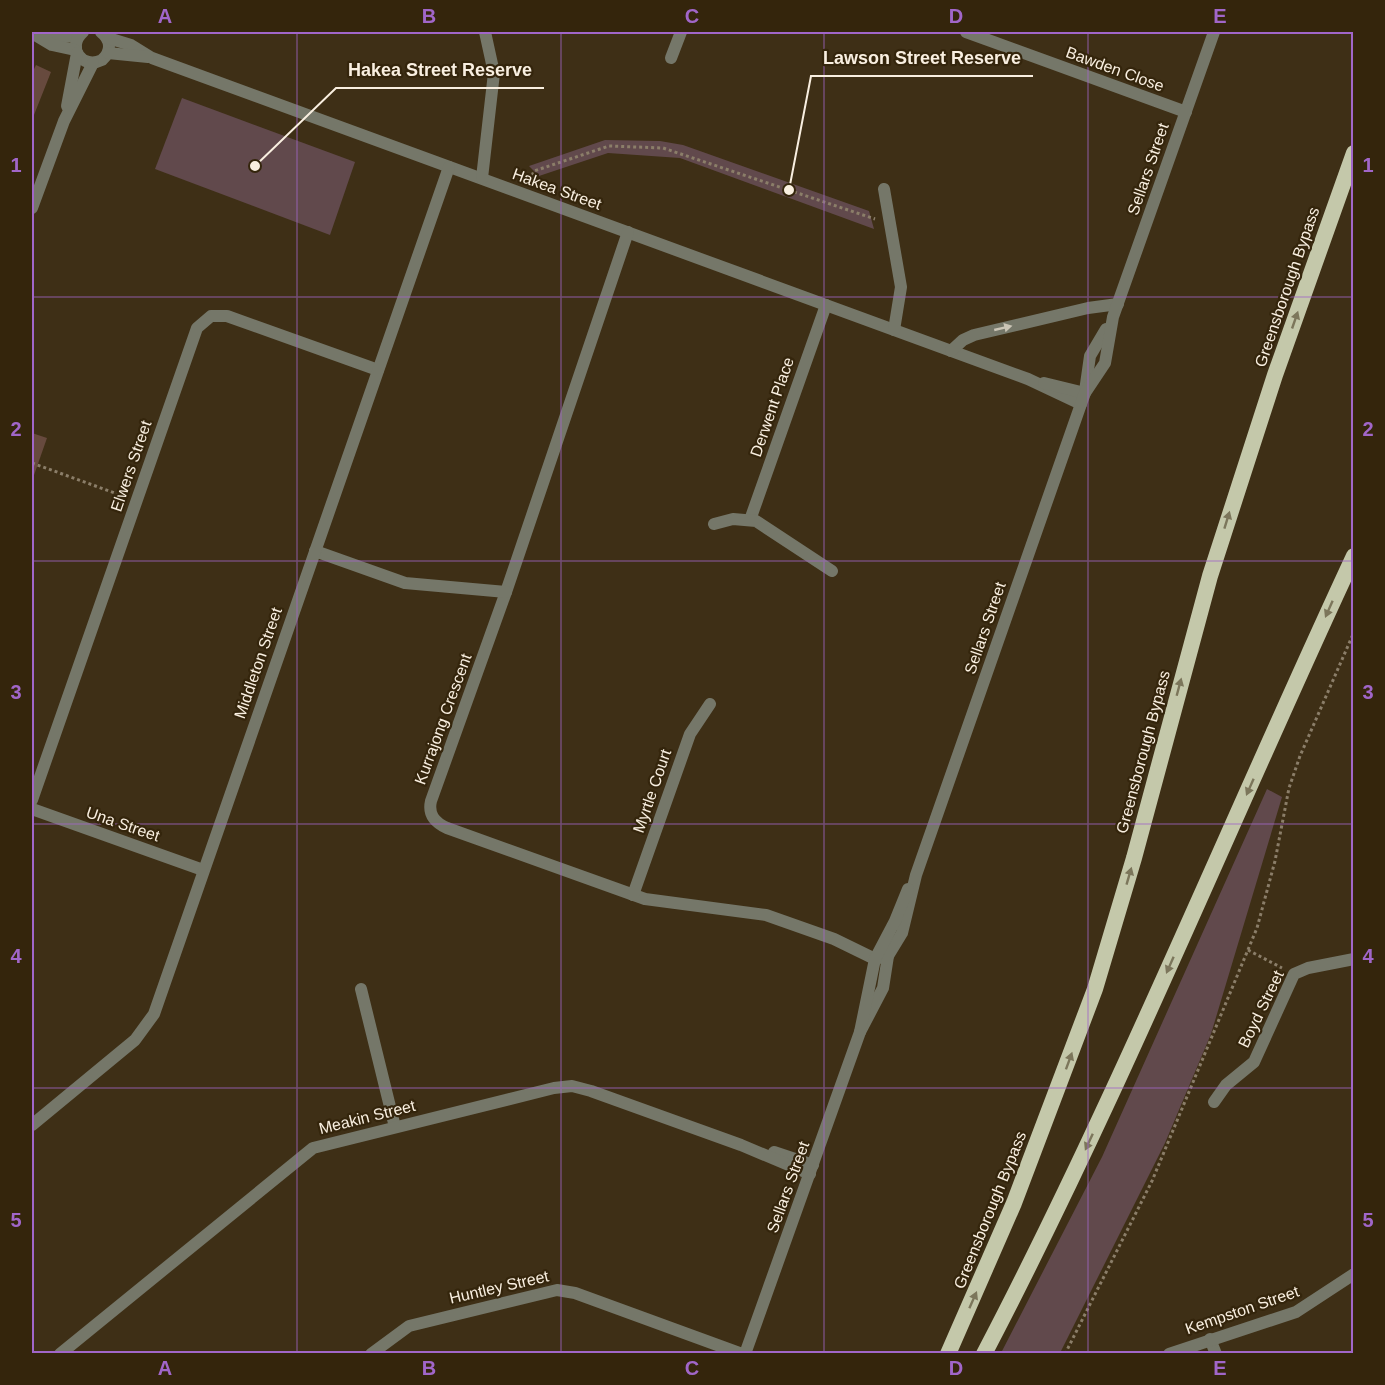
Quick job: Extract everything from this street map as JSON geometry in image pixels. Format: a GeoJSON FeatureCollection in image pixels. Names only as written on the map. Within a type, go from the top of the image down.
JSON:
{"type":"FeatureCollection","features":[{"type":"Feature","properties":{"kind":"highway","name":"Greensborough Bypass"},"geometry":{"type":"LineString","coordinates":[[948,1353],[1014,1203],[1095,989],[1134,858],[1210,576],[1275,375],[1353,153]]}},
{"type":"Feature","properties":{"kind":"highway"},"geometry":{"type":"LineString","coordinates":[[984,1353],[1052,1220],[1133,1047],[1353,556]]}},
{"type":"Feature","properties":{"kind":"street"},"geometry":{"type":"LineString","coordinates":[[32,32],[62,37],[80,34],[64,121]]}},
{"type":"Feature","properties":{"kind":"street"},"geometry":{"type":"LineString","coordinates":[[32,32],[52,45],[76,52],[84,61],[93,63],[102,60],[108,53],[106,34]]}},
{"type":"Feature","properties":{"kind":"street"},"geometry":{"type":"LineString","coordinates":[[482,178],[494,73],[485,32]]}},
{"type":"Feature","properties":{"kind":"street"},"geometry":{"type":"LineString","coordinates":[[671,58],[681,32]]}},
{"type":"Feature","properties":{"kind":"street","name":"Bawden Close"},"geometry":{"type":"LineString","coordinates":[[966,32],[1186,112]]}},
{"type":"Feature","properties":{"kind":"street","name":"Sellars Street"},"geometry":{"type":"LineString","coordinates":[[743,1353],[860,1032],[883,988],[880,955],[902,933],[916,875],[1083,398],[1105,363],[1113,318],[1214,32]]}},
{"type":"Feature","properties":{"kind":"street","name":"Hakea Street"},"geometry":{"type":"LineString","coordinates":[[106,34],[131,45],[152,58],[1083,398]]}},
{"type":"Feature","properties":{"kind":"street","name":"Hakea Street"},"geometry":{"type":"LineString","coordinates":[[108,53],[152,58]]}},
{"type":"Feature","properties":{"kind":"street"},"geometry":{"type":"LineString","coordinates":[[32,208],[64,121],[93,63]]}},
{"type":"Feature","properties":{"kind":"street","name":"Middleton Street"},"geometry":{"type":"LineString","coordinates":[[32,1125],[135,1040],[151,1022],[449,167]]}},
{"type":"Feature","properties":{"kind":"street"},"geometry":{"type":"LineString","coordinates":[[884,189],[901,287],[894,330]]}},
{"type":"Feature","properties":{"kind":"street","name":"Kurrajong Crescent"},"geometry":{"type":"LineString","coordinates":[[628,232],[506,592],[431,801],[430,814],[437,823],[447,828],[633,895],[668,903],[766,915],[880,955]]}},
{"type":"Feature","properties":{"kind":"street"},"geometry":{"type":"LineString","coordinates":[[951,351],[963,340],[974,335],[1088,308],[1118,304]]}},
{"type":"Feature","properties":{"kind":"street","name":"Derwent Place"},"geometry":{"type":"LineString","coordinates":[[750,520],[825,305]]}},
{"type":"Feature","properties":{"kind":"street","name":"Elwers Street"},"geometry":{"type":"LineString","coordinates":[[32,800],[197,328],[211,316],[226,316],[378,370]]}},
{"type":"Feature","properties":{"kind":"street"},"geometry":{"type":"LineString","coordinates":[[714,524],[734,519],[750,520],[832,571]]}},
{"type":"Feature","properties":{"kind":"street"},"geometry":{"type":"LineString","coordinates":[[315,551],[405,584],[506,592]]}},
{"type":"Feature","properties":{"kind":"street","name":"Myrtle Court"},"geometry":{"type":"LineString","coordinates":[[633,895],[690,734],[710,704]]}},
{"type":"Feature","properties":{"kind":"street","name":"Una Street"},"geometry":{"type":"LineString","coordinates":[[32,809],[203,870]]}},
{"type":"Feature","properties":{"kind":"street","name":"Boyd Street"},"geometry":{"type":"LineString","coordinates":[[1215,1102],[1226,1085],[1254,1062],[1294,974],[1308,968],[1353,959]]}},
{"type":"Feature","properties":{"kind":"street"},"geometry":{"type":"LineString","coordinates":[[361,989],[395,1127]]}},
{"type":"Feature","properties":{"kind":"street","name":"Meakin Street"},"geometry":{"type":"LineString","coordinates":[[60,1353],[313,1148],[554,1088],[572,1086],[811,1169]]}},
{"type":"Feature","properties":{"kind":"street","name":"Kempston Street"},"geometry":{"type":"LineString","coordinates":[[1169,1353],[1296,1312],[1353,1274]]}},
{"type":"Feature","properties":{"kind":"street","name":"Huntley Street"},"geometry":{"type":"LineString","coordinates":[[371,1353],[409,1326],[557,1290],[575,1293],[743,1353]]}},
{"type":"Feature","properties":{"kind":"street"},"geometry":{"type":"LineString","coordinates":[[1210,1339],[1216,1353]]}},
{"type":"Feature","properties":{"kind":"path"},"geometry":{"type":"LineString","coordinates":[[530,181],[534,171],[609,146],[663,148],[889,224]]}},
{"type":"Feature","properties":{"kind":"path"},"geometry":{"type":"LineString","coordinates":[[32,463],[123,496]]}},
{"type":"Feature","properties":{"kind":"path"},"geometry":{"type":"LineString","coordinates":[[1065,1353],[1152,1181],[1248,950],[1265,902],[1275,861],[1282,816],[1300,756],[1353,632]]}},
{"type":"Feature","properties":{"kind":"path"},"geometry":{"type":"LineString","coordinates":[[1248,950],[1294,974]]}},
{"type":"Feature","properties":{"kind":"shaded area"},"geometry":{"type":"Polygon","coordinates":[[[182,98],[355,162],[330,235],[155,169],[182,98]]]}},
{"type":"Feature","properties":{"kind":"shaded area"},"geometry":{"type":"Polygon","coordinates":[[[605,140],[660,141],[683,145],[869,211],[874,229],[680,158],[608,153],[539,176],[529,166],[605,140]]]}},
{"type":"Feature","properties":{"kind":"shaded area"},"geometry":{"type":"Polygon","coordinates":[[[1267,789],[1282,797],[1211,1034],[1165,1143],[1060,1353],[1001,1353],[1102,1157],[1267,789]]]}},
{"type":"Feature","properties":{"kind":"building"},"geometry":{"type":"Polygon","coordinates":[[[36,65],[51,72],[32,120],[32,68],[34,69],[36,65]]]}},
{"type":"Feature","properties":{"kind":"building"},"geometry":{"type":"Polygon","coordinates":[[[32,433],[47,438],[33,478],[32,477],[32,433]]]}},
{"type":"Feature","properties":{"kind":"place","name":"Hakea Street Reserve"},"geometry":{"type":"Point","coordinates":[255,166]}},
{"type":"Feature","properties":{"kind":"place","name":"Lawson Street Reserve"},"geometry":{"type":"Point","coordinates":[789,190]}}]}
